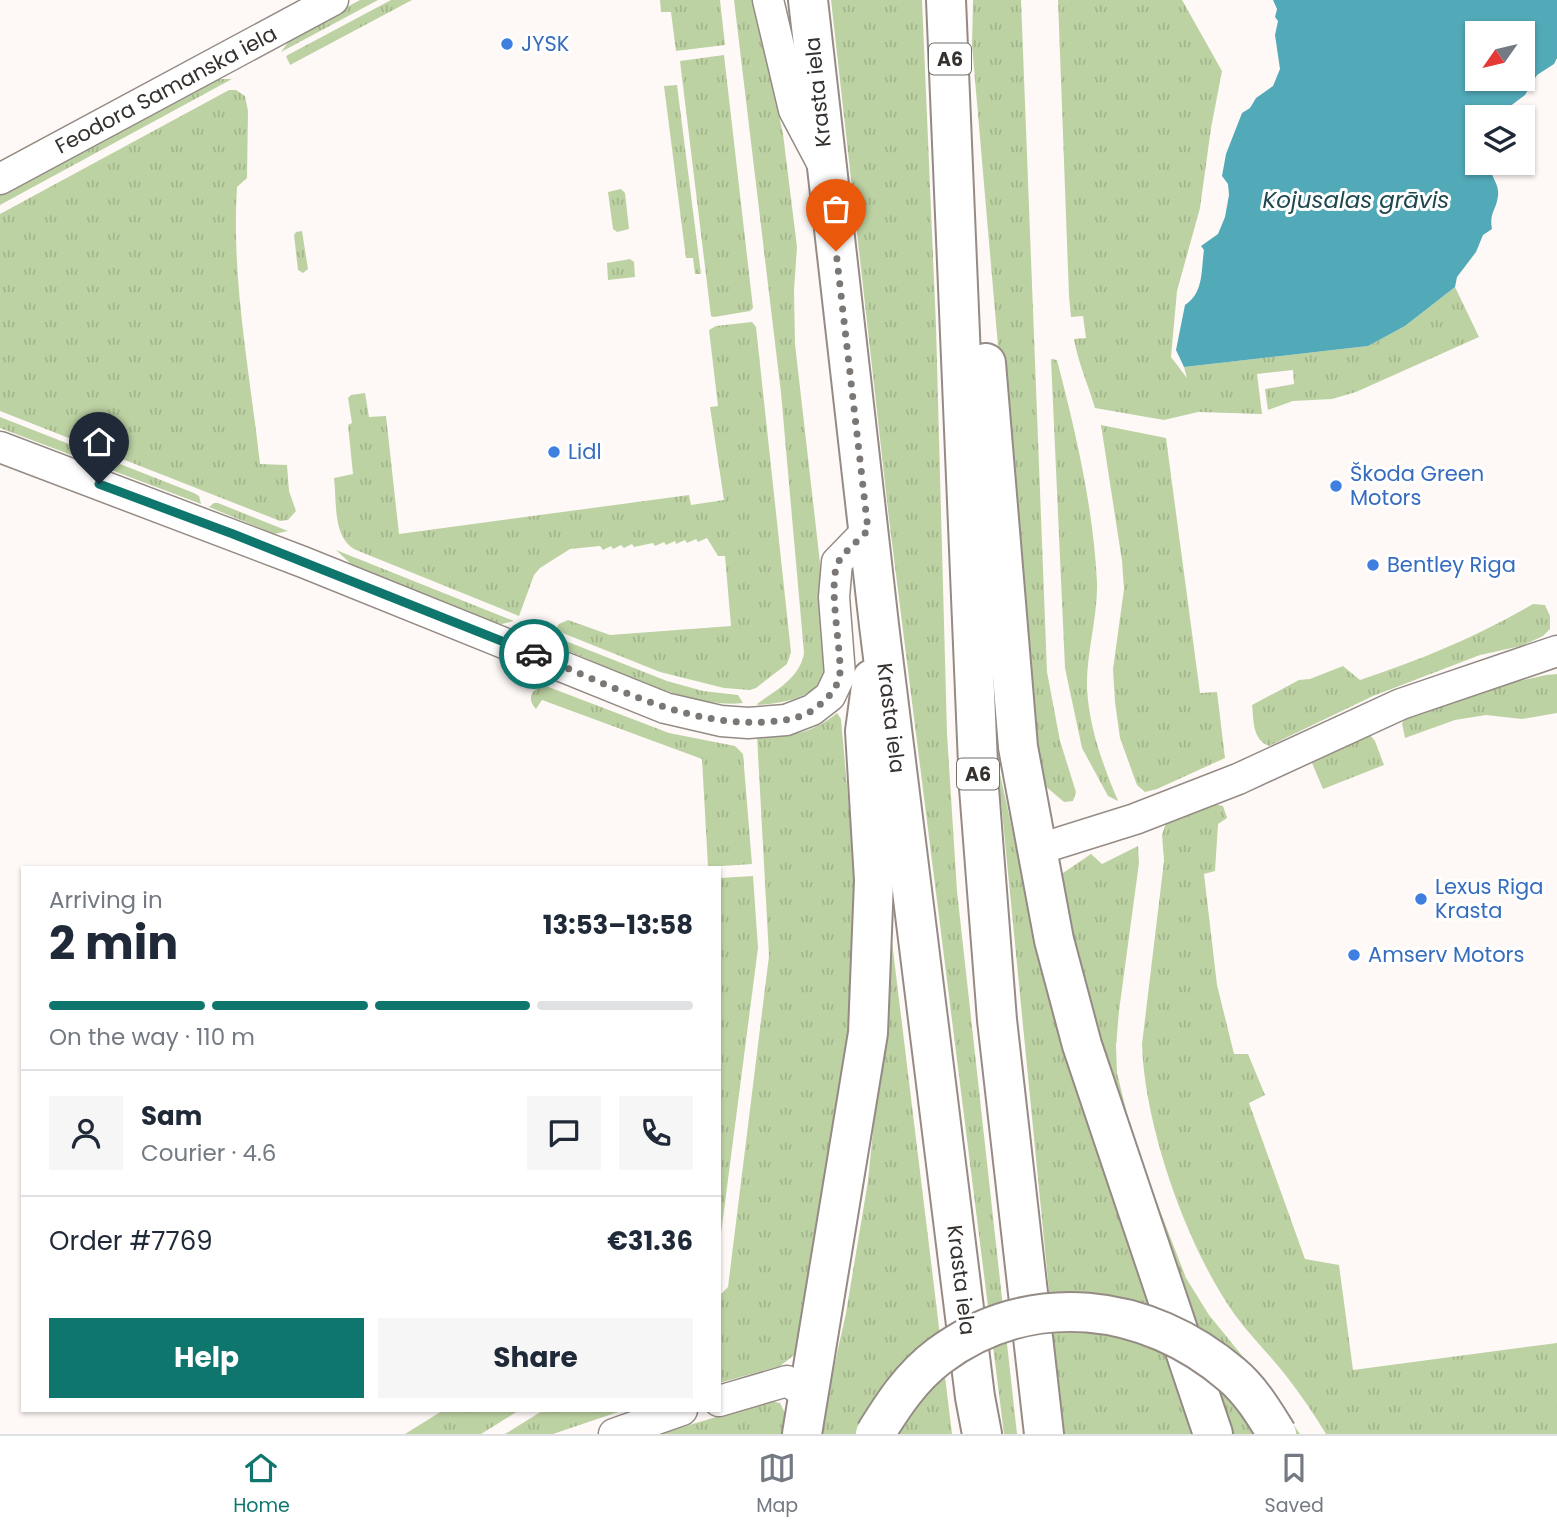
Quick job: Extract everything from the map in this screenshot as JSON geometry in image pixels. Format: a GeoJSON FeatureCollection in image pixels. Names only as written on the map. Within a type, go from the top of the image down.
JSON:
{"type":"FeatureCollection","features":[{"type":"Feature","properties":{"kind":"highway","name":"Krasta iela"},"geometry":{"type":"LineString","coordinates":[[808,0],[879,625],[975,1397],[982,1434]]}},
{"type":"Feature","properties":{"kind":"highway","name":"A6"},"geometry":{"type":"LineString","coordinates":[[946,0],[979,788],[997,1020],[1044,1434]]}},
{"type":"Feature","properties":{"kind":"highway"},"geometry":{"type":"LineString","coordinates":[[953,119],[978,272],[1018,747],[1036,850],[1054,940],[1083,1045],[1213,1434]]}},
{"type":"Feature","properties":{"kind":"highway"},"geometry":{"type":"LineString","coordinates":[[802,1434],[868,1033],[874,880],[865,731],[879,625]]}},
{"type":"Feature","properties":{"kind":"highway"},"geometry":{"type":"LineString","coordinates":[[875,1434],[895,1401],[937,1357],[993,1325],[1024,1315],[1052,1312],[1119,1316],[1170,1334],[1204,1354],[1233,1376],[1258,1404],[1277,1434]]}},
{"type":"Feature","properties":{"kind":"street","name":"Feodora Samanska iela"},"geometry":{"type":"LineString","coordinates":[[0,179],[333,0]]}},
{"type":"Feature","properties":{"kind":"street"},"geometry":{"type":"LineString","coordinates":[[768,0],[794,110],[827,171]]}},
{"type":"Feature","properties":{"kind":"street"},"geometry":{"type":"LineString","coordinates":[[0,447],[233,534],[665,708],[721,721],[748,723],[786,720],[801,716],[831,696],[840,675],[834,597],[837,562],[868,530]]}},
{"type":"Feature","properties":{"kind":"street"},"geometry":{"type":"LineString","coordinates":[[1036,850],[1135,819],[1238,779],[1401,704],[1557,651]]}},
{"type":"Feature","properties":{"kind":"street"},"geometry":{"type":"LineString","coordinates":[[721,1400],[787,1381],[810,1396]]}},
{"type":"Feature","properties":{"kind":"street"},"geometry":{"type":"LineString","coordinates":[[614,1434],[676,1412]]}},
{"type":"Feature","properties":{"kind":"green space"},"geometry":{"type":"Polygon","coordinates":[[[360,0],[378,0],[281,52],[292,37],[360,0]]]}},
{"type":"Feature","properties":{"kind":"green space"},"geometry":{"type":"Polygon","coordinates":[[[391,0],[412,0],[290,65],[286,56],[391,0]]]}},
{"type":"Feature","properties":{"kind":"green space"},"geometry":{"type":"Polygon","coordinates":[[[660,0],[720,0],[725,45],[676,51],[671,12],[661,12],[660,0]]]}},
{"type":"Feature","properties":{"kind":"green space"},"geometry":{"type":"Polygon","coordinates":[[[734,0],[754,0],[783,134],[797,247],[794,290],[795,344],[828,633],[825,672],[821,681],[797,698],[758,705],[798,670],[804,653],[781,393],[734,0]]]}},
{"type":"Feature","properties":{"kind":"green space"},"geometry":{"type":"Polygon","coordinates":[[[831,0],[922,0],[936,326],[947,734],[957,891],[1017,1434],[1004,1434],[889,519],[831,0]]]}},
{"type":"Feature","properties":{"kind":"green space"},"geometry":{"type":"Polygon","coordinates":[[[973,0],[1021,0],[1047,672],[1060,741],[1076,792],[1073,801],[1064,802],[1044,785],[1034,763],[972,45],[973,0]]]}},
{"type":"Feature","properties":{"kind":"green space"},"geometry":{"type":"Polygon","coordinates":[[[1058,0],[1182,0],[1222,71],[1200,208],[1177,291],[1171,357],[1187,378],[1184,367],[1368,346],[1405,326],[1455,287],[1479,337],[1356,392],[1332,399],[1293,401],[1268,410],[1265,389],[1294,384],[1293,370],[1257,374],[1262,414],[1198,412],[1164,420],[1095,408],[1074,339],[1086,338],[1083,316],[1071,317],[1069,296],[1058,0]]]}},
{"type":"Feature","properties":{"kind":"green space"},"geometry":{"type":"Polygon","coordinates":[[[724,55],[753,308],[750,311],[714,317],[711,316],[680,61],[724,55]]]}},
{"type":"Feature","properties":{"kind":"green space"},"geometry":{"type":"Polygon","coordinates":[[[219,79],[232,79],[0,205],[0,195],[219,79]]]}},
{"type":"Feature","properties":{"kind":"green space"},"geometry":{"type":"Polygon","coordinates":[[[677,85],[701,274],[695,274],[693,258],[686,258],[664,86],[677,85]]]}},
{"type":"Feature","properties":{"kind":"green space"},"geometry":{"type":"Polygon","coordinates":[[[229,90],[236,90],[245,96],[248,111],[247,178],[237,187],[237,256],[260,464],[287,465],[289,491],[296,511],[288,520],[280,521],[0,411],[0,214],[229,90]]]}},
{"type":"Feature","properties":{"kind":"green space"},"geometry":{"type":"Polygon","coordinates":[[[621,189],[625,193],[629,229],[617,232],[613,229],[608,192],[621,189]]]}},
{"type":"Feature","properties":{"kind":"green space"},"geometry":{"type":"Polygon","coordinates":[[[302,231],[308,269],[303,273],[298,270],[294,235],[302,231]]]}},
{"type":"Feature","properties":{"kind":"green space"},"geometry":{"type":"Polygon","coordinates":[[[630,259],[634,262],[635,277],[608,280],[607,263],[630,259]]]}},
{"type":"Feature","properties":{"kind":"green space"},"geometry":{"type":"Polygon","coordinates":[[[752,322],[756,327],[791,652],[787,664],[756,688],[724,688],[660,672],[555,630],[559,624],[568,620],[610,635],[731,626],[725,556],[718,556],[707,538],[698,542],[696,539],[687,543],[685,540],[676,544],[675,541],[666,545],[664,542],[655,546],[653,543],[634,547],[632,544],[624,548],[621,545],[613,549],[611,546],[603,550],[600,546],[570,549],[540,568],[534,575],[519,616],[356,550],[343,537],[337,518],[334,478],[353,474],[348,425],[352,423],[348,398],[365,393],[369,417],[386,416],[399,534],[689,495],[691,505],[724,500],[710,407],[718,406],[709,330],[716,326],[752,322]]]}},
{"type":"Feature","properties":{"kind":"green space"},"geometry":{"type":"Polygon","coordinates":[[[1051,359],[1057,360],[1088,498],[1097,582],[1087,675],[1088,703],[1098,746],[1118,801],[1108,796],[1082,748],[1065,668],[1051,359]]]}},
{"type":"Feature","properties":{"kind":"green space"},"geometry":{"type":"Polygon","coordinates":[[[0,417],[194,493],[199,496],[201,504],[0,428],[0,417]]]}},
{"type":"Feature","properties":{"kind":"green space"},"geometry":{"type":"Polygon","coordinates":[[[1101,425],[1166,438],[1200,693],[1217,692],[1225,758],[1145,792],[1137,785],[1120,738],[1115,702],[1113,669],[1124,589],[1101,425]]]}},
{"type":"Feature","properties":{"kind":"green space"},"geometry":{"type":"Polygon","coordinates":[[[214,503],[288,531],[274,534],[209,507],[214,503]]]}},
{"type":"Feature","properties":{"kind":"green space"},"geometry":{"type":"Polygon","coordinates":[[[336,550],[514,621],[496,623],[352,565],[336,550]]]}},
{"type":"Feature","properties":{"kind":"green space"},"geometry":{"type":"Polygon","coordinates":[[[1533,604],[1545,605],[1550,616],[1550,629],[1543,636],[1521,646],[1480,655],[1373,696],[1269,746],[1259,739],[1252,705],[1299,680],[1310,679],[1343,666],[1360,680],[1449,646],[1533,604]]]}},
{"type":"Feature","properties":{"kind":"green space"},"geometry":{"type":"Polygon","coordinates":[[[553,636],[667,681],[703,691],[738,695],[743,703],[699,700],[675,694],[559,647],[553,636]]]}},
{"type":"Feature","properties":{"kind":"green space"},"geometry":{"type":"Polygon","coordinates":[[[1557,674],[1557,713],[1522,719],[1486,715],[1455,720],[1405,738],[1402,723],[1407,717],[1463,694],[1557,674]]]}},
{"type":"Feature","properties":{"kind":"green space"},"geometry":{"type":"Polygon","coordinates":[[[546,686],[669,733],[735,746],[743,754],[752,864],[708,866],[702,759],[542,700],[536,709],[531,697],[537,688],[546,686]]]}},
{"type":"Feature","properties":{"kind":"green space"},"geometry":{"type":"Polygon","coordinates":[[[837,713],[841,719],[857,898],[858,984],[797,1353],[780,1366],[721,1382],[721,1294],[728,1287],[769,956],[757,736],[799,733],[837,713]]]}},
{"type":"Feature","properties":{"kind":"green space"},"geometry":{"type":"Polygon","coordinates":[[[1370,735],[1384,765],[1323,789],[1312,763],[1360,736],[1370,735]]]}},
{"type":"Feature","properties":{"kind":"green space"},"geometry":{"type":"Polygon","coordinates":[[[997,760],[1052,1012],[1197,1434],[1063,1434],[997,760]]]}},
{"type":"Feature","properties":{"kind":"green space"},"geometry":{"type":"Polygon","coordinates":[[[1207,803],[1223,806],[1227,818],[1218,824],[1215,871],[1204,874],[1217,985],[1234,1054],[1248,1054],[1265,1095],[1249,1103],[1305,1259],[1339,1265],[1353,1370],[1557,1343],[1557,1434],[1326,1434],[1281,1369],[1241,1323],[1217,1287],[1200,1256],[1171,1185],[1151,1111],[1142,1044],[1164,861],[1162,835],[1167,820],[1207,803]]]}},
{"type":"Feature","properties":{"kind":"green space"},"geometry":{"type":"Polygon","coordinates":[[[1138,846],[1139,863],[1116,1046],[1117,1073],[1135,1146],[1186,1278],[1209,1315],[1266,1385],[1300,1434],[1231,1434],[1093,1037],[1059,895],[1063,873],[1091,854],[1102,864],[1138,846]]]}},
{"type":"Feature","properties":{"kind":"green space"},"geometry":{"type":"Polygon","coordinates":[[[753,876],[758,948],[721,1234],[721,878],[753,876]]]}},
{"type":"Feature","properties":{"kind":"green space"},"geometry":{"type":"Polygon","coordinates":[[[892,942],[952,1434],[819,1434],[846,1313],[868,1181],[892,942]]]}},
{"type":"Feature","properties":{"kind":"green space"},"geometry":{"type":"Polygon","coordinates":[[[770,1401],[780,1403],[787,1417],[785,1434],[659,1434],[770,1401]]]}},
{"type":"Feature","properties":{"kind":"green space"},"geometry":{"type":"Polygon","coordinates":[[[440,1412],[516,1412],[481,1434],[405,1434],[440,1412]]]}},
{"type":"Feature","properties":{"kind":"green space"},"geometry":{"type":"Polygon","coordinates":[[[540,1412],[618,1412],[553,1434],[505,1434],[540,1412]]]}},
{"type":"Feature","properties":{"kind":"water","name":"Kojusalas grāvis"},"geometry":{"type":"Polygon","coordinates":[[[1273,0],[1557,0],[1557,58],[1554,64],[1535,78],[1535,21],[1465,21],[1465,91],[1527,91],[1512,105],[1465,105],[1465,175],[1493,175],[1498,196],[1492,215],[1492,229],[1483,235],[1476,252],[1457,277],[1455,287],[1405,326],[1368,346],[1184,367],[1176,350],[1185,305],[1199,288],[1204,250],[1201,246],[1218,234],[1225,217],[1229,195],[1228,184],[1222,176],[1226,154],[1242,113],[1250,108],[1256,98],[1273,86],[1280,69],[1275,35],[1278,21],[1275,17],[1277,9],[1273,0]]]}},
{"type":"Feature","properties":{"kind":"way so far"},"geometry":{"type":"LineString","coordinates":[[534,654],[665,708],[721,721],[748,723],[786,720],[801,716],[831,696],[840,675],[834,597],[837,562],[868,530],[836,251]]}},
{"type":"Feature","properties":{"kind":"place","name":"JYSK"},"geometry":{"type":"Point","coordinates":[507,44]}},
{"type":"Feature","properties":{"kind":"place","name":"Lidl"},"geometry":{"type":"Point","coordinates":[554,452]}},
{"type":"Feature","properties":{"kind":"place","name":"Škoda Green Motors"},"geometry":{"type":"Point","coordinates":[1336,486]}},
{"type":"Feature","properties":{"kind":"place","name":"Bentley Riga"},"geometry":{"type":"Point","coordinates":[1373,565]}},
{"type":"Feature","properties":{"kind":"place","name":"Lexus Riga Krasta"},"geometry":{"type":"Point","coordinates":[1421,899]}},
{"type":"Feature","properties":{"kind":"place","name":"Amserv Motors"},"geometry":{"type":"Point","coordinates":[1354,955]}},
{"type":"Feature","properties":{"kind":"route"},"geometry":{"type":"LineString","coordinates":[[99,484],[233,534],[534,654]]}}]}
